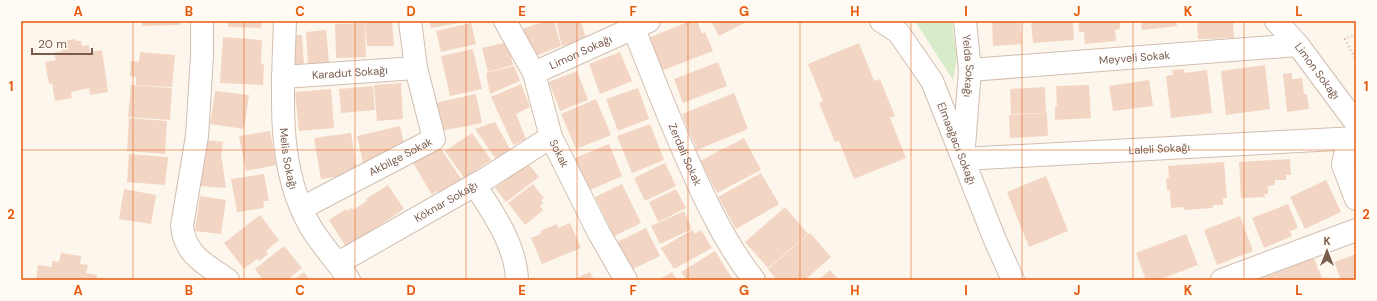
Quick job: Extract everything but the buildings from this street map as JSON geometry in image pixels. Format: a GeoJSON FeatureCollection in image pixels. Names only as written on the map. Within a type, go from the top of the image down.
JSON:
{"type":"FeatureCollection","features":[{"type":"Feature","properties":{"kind":"street"},"geometry":{"type":"LineString","coordinates":[[202,21],[202,56],[197,136],[182,226],[183,238],[190,252],[228,280]]}},
{"type":"Feature","properties":{"kind":"street","name":"Melis Sokağı"},"geometry":{"type":"LineString","coordinates":[[285,21],[283,77],[284,144],[292,185],[310,226],[344,272]]}},
{"type":"Feature","properties":{"kind":"street","name":"Akbilge Sokak"},"geometry":{"type":"LineString","coordinates":[[302,208],[434,139],[416,68],[410,21]]}},
{"type":"Feature","properties":{"kind":"street","name":"Sokak"},"geometry":{"type":"LineString","coordinates":[[505,21],[534,73],[551,136],[599,233],[626,280]]}},
{"type":"Feature","properties":{"kind":"street","name":"Elmaağacı Sokağı"},"geometry":{"type":"LineString","coordinates":[[880,21],[898,32],[932,82],[1013,280]]}},
{"type":"Feature","properties":{"kind":"street","name":"Yelda Sokağı"},"geometry":{"type":"LineString","coordinates":[[963,158],[970,70],[965,21]]}},
{"type":"Feature","properties":{"kind":"street","name":"Limon Sokağı"},"geometry":{"type":"LineString","coordinates":[[1276,21],[1298,46],[1356,123]]}},
{"type":"Feature","properties":{"kind":"street","name":"Limon Sokağı"},"geometry":{"type":"LineString","coordinates":[[534,73],[638,23]]}},
{"type":"Feature","properties":{"kind":"street","name":"Zerdali Sokak"},"geometry":{"type":"LineString","coordinates":[[638,23],[647,64],[698,187],[737,258],[754,280]]}},
{"type":"Feature","properties":{"kind":"street","name":"Meyveli Sokak"},"geometry":{"type":"LineString","coordinates":[[970,70],[1298,46]]}},
{"type":"Feature","properties":{"kind":"street","name":"Karadut Sokağı"},"geometry":{"type":"LineString","coordinates":[[283,77],[416,68]]}},
{"type":"Feature","properties":{"kind":"street","name":"Köknar Sokağı"},"geometry":{"type":"LineString","coordinates":[[344,272],[551,136]]}},
{"type":"Feature","properties":{"kind":"street","name":"Laleli Sokağı"},"geometry":{"type":"LineString","coordinates":[[963,158],[1356,138]]}},
{"type":"Feature","properties":{"kind":"street"},"geometry":{"type":"LineString","coordinates":[[1356,145],[1345,155],[1343,165],[1356,199]]}},
{"type":"Feature","properties":{"kind":"street"},"geometry":{"type":"LineString","coordinates":[[476,185],[495,216],[509,244],[517,280]]}},
{"type":"Feature","properties":{"kind":"street"},"geometry":{"type":"LineString","coordinates":[[1222,280],[1356,230]]}},
{"type":"Feature","properties":{"kind":"path"},"geometry":{"type":"LineString","coordinates":[[1356,34],[1345,39],[1356,60]]}},
{"type":"Feature","properties":{"kind":"green space"},"geometry":{"type":"Polygon","coordinates":[[[913,21],[952,21],[957,59],[953,80],[917,24],[913,21]]]}}]}
